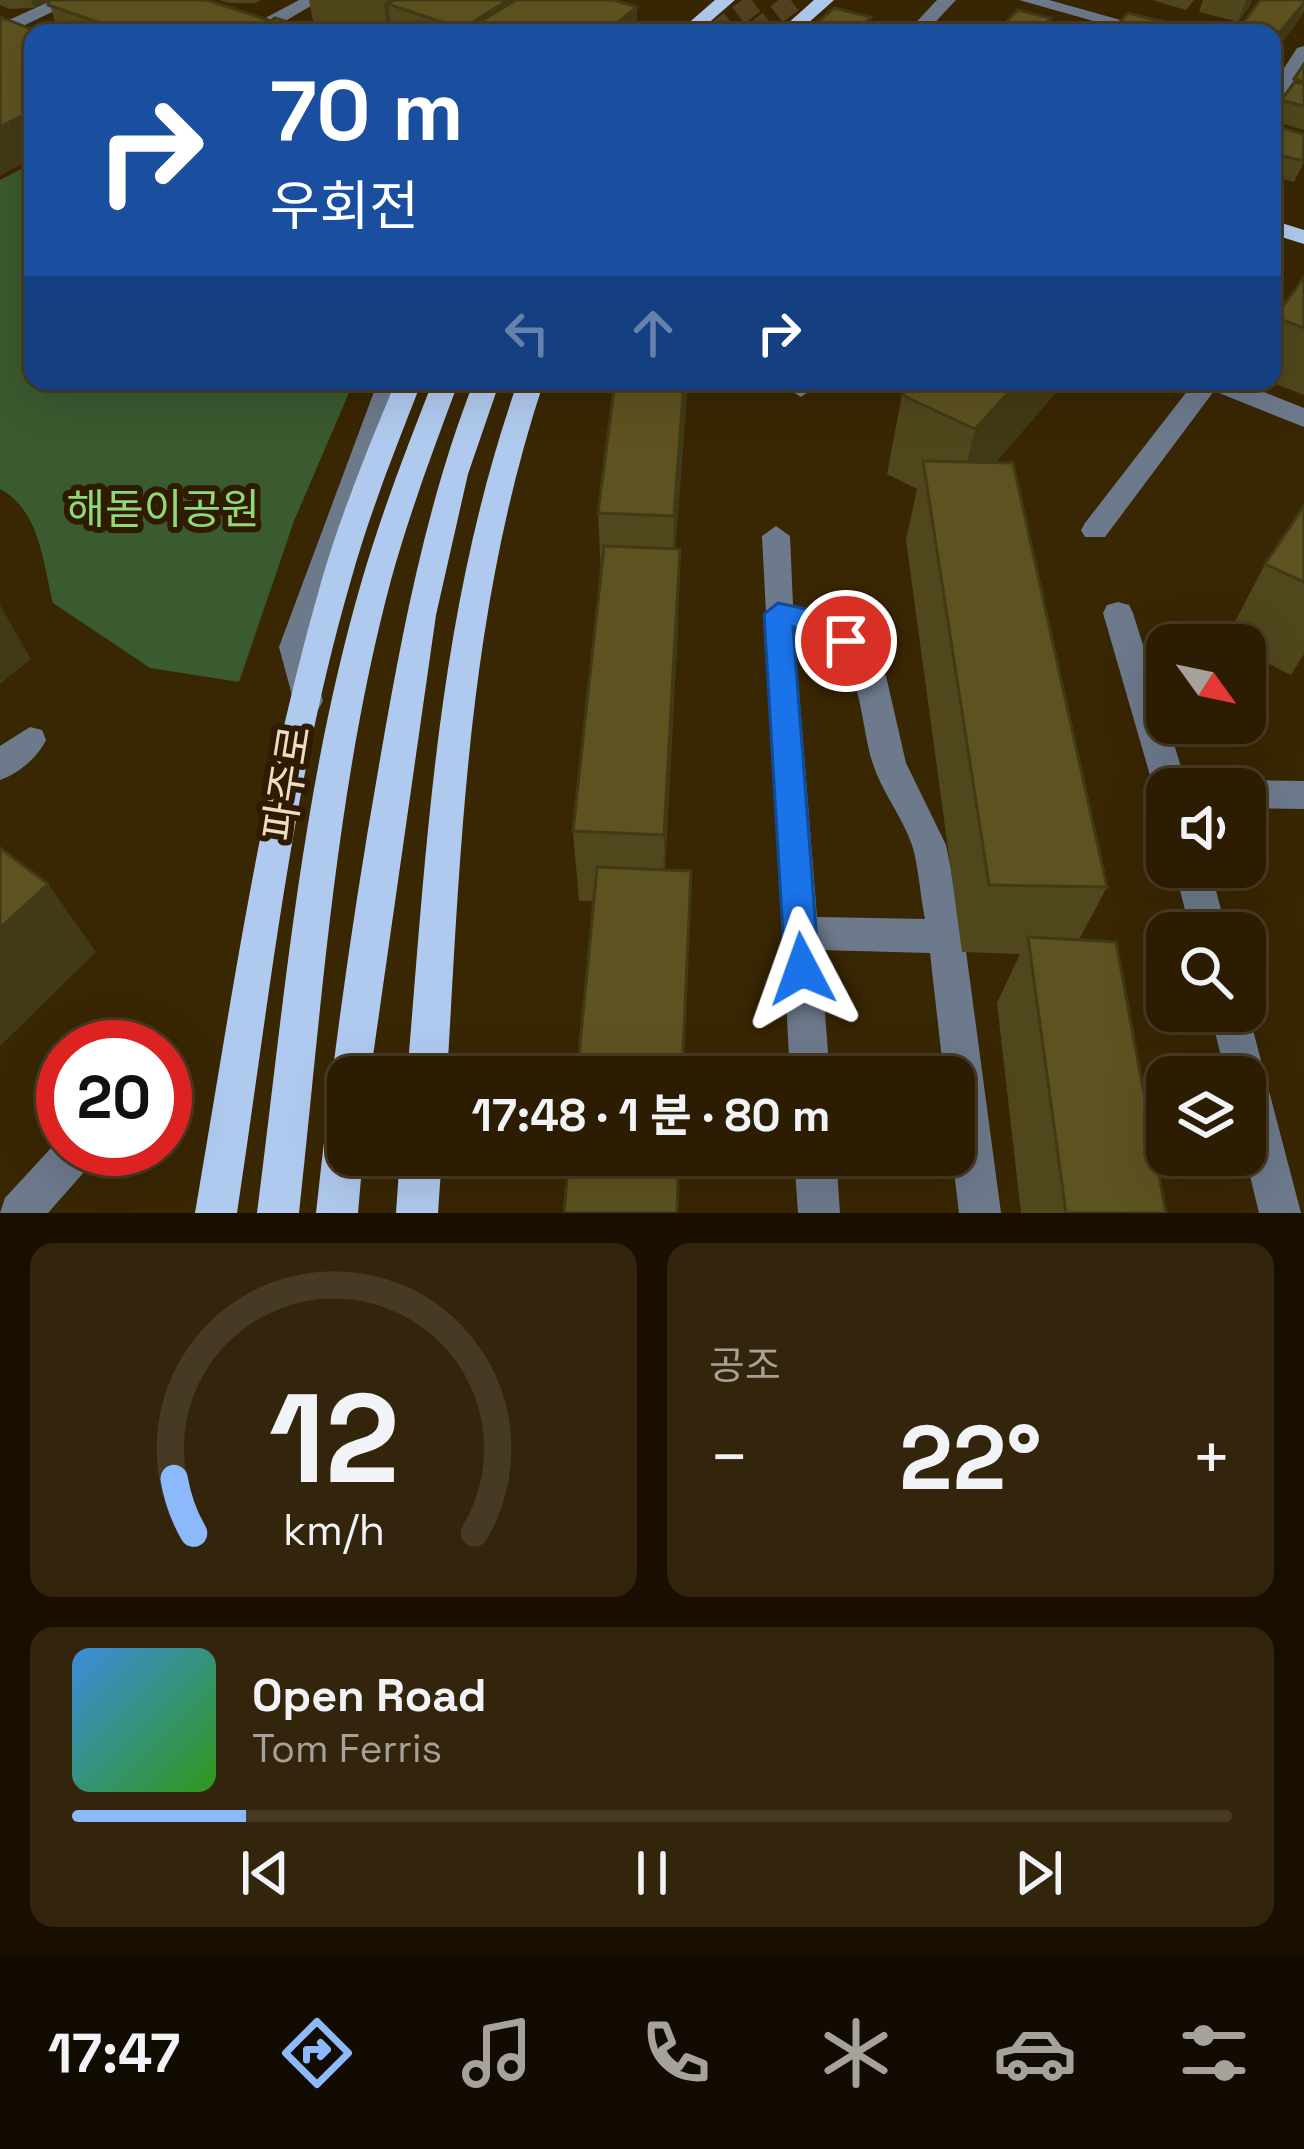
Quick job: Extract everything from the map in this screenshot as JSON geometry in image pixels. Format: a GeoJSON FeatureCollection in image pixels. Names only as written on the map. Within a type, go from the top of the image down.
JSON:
{"type":"FeatureCollection","features":[{"type":"Feature","properties":{"kind":"main road"},"geometry":{"type":"LineString","coordinates":[[697,24],[726,0]]}},
{"type":"Feature","properties":{"kind":"main road"},"geometry":{"type":"LineString","coordinates":[[797,24],[825,0]]}},
{"type":"Feature","properties":{"kind":"main road"},"geometry":{"type":"LineString","coordinates":[[216,1213],[283,812],[321,633],[378,450],[405,390]]}},
{"type":"Feature","properties":{"kind":"main road","name":"파주로"},"geometry":{"type":"LineString","coordinates":[[278,1213],[333,777],[382,550],[411,461],[442,390]]}},
{"type":"Feature","properties":{"kind":"main road"},"geometry":{"type":"LineString","coordinates":[[352,1056],[430,552],[453,466],[484,390]]}},
{"type":"Feature","properties":{"kind":"main road"},"geometry":{"type":"LineString","coordinates":[[429,1056],[450,790],[475,574],[508,440],[527,390]]}},
{"type":"Feature","properties":{"kind":"main road"},"geometry":{"type":"LineString","coordinates":[[337,1213],[341,1176]]}},
{"type":"Feature","properties":{"kind":"main road"},"geometry":{"type":"LineString","coordinates":[[417,1213],[420,1176]]}},
{"type":"Feature","properties":{"kind":"street"},"geometry":{"type":"LineString","coordinates":[[0,32],[68,0]]}},
{"type":"Feature","properties":{"kind":"street"},"geometry":{"type":"LineString","coordinates":[[167,0],[235,24]]}},
{"type":"Feature","properties":{"kind":"street"},"geometry":{"type":"LineString","coordinates":[[272,24],[312,0]]}},
{"type":"Feature","properties":{"kind":"street"},"geometry":{"type":"LineString","coordinates":[[924,24],[947,0]]}},
{"type":"Feature","properties":{"kind":"street"},"geometry":{"type":"LineString","coordinates":[[1028,0],[1123,24]]}},
{"type":"Feature","properties":{"kind":"street"},"geometry":{"type":"LineString","coordinates":[[1281,89],[1300,63]]}},
{"type":"Feature","properties":{"kind":"street"},"geometry":{"type":"LineString","coordinates":[[307,701],[294,647],[388,390]]}},
{"type":"Feature","properties":{"kind":"street"},"geometry":{"type":"LineString","coordinates":[[1095,530],[1203,390]]}},
{"type":"Feature","properties":{"kind":"street"},"geometry":{"type":"LineString","coordinates":[[1233,390],[1304,418]]}},
{"type":"Feature","properties":{"kind":"street"},"geometry":{"type":"LineString","coordinates":[[776,536],[808,1056]]}},
{"type":"Feature","properties":{"kind":"street"},"geometry":{"type":"LineString","coordinates":[[1118,613],[1166,768]]}},
{"type":"Feature","properties":{"kind":"street"},"geometry":{"type":"LineString","coordinates":[[778,614],[820,622],[863,661],[875,685],[889,764],[929,844],[946,936],[980,1213]]}},
{"type":"Feature","properties":{"kind":"street"},"geometry":{"type":"LineString","coordinates":[[0,766],[30,740]]}},
{"type":"Feature","properties":{"kind":"street"},"geometry":{"type":"LineString","coordinates":[[1266,794],[1304,795]]}},
{"type":"Feature","properties":{"kind":"street"},"geometry":{"type":"LineString","coordinates":[[800,933],[946,936]]}},
{"type":"Feature","properties":{"kind":"street"},"geometry":{"type":"LineString","coordinates":[[1233,1032],[1280,1213]]}},
{"type":"Feature","properties":{"kind":"street"},"geometry":{"type":"LineString","coordinates":[[20,1213],[54,1176]]}},
{"type":"Feature","properties":{"kind":"street"},"geometry":{"type":"LineString","coordinates":[[816,1176],[819,1213]]}},
{"type":"Feature","properties":{"kind":"green space","name":"해돋이공원"},"geometry":{"type":"Polygon","coordinates":[[[24,168],[24,390],[350,390],[294,521],[239,682],[150,668],[53,603],[32,524],[0,489],[0,180],[24,168]]]}},
{"type":"Feature","properties":{"kind":"building"},"geometry":{"type":"Polygon","coordinates":[[[49,0],[207,0],[293,24],[103,24],[48,5],[49,0]]]}},
{"type":"Feature","properties":{"kind":"building"},"geometry":{"type":"Polygon","coordinates":[[[395,0],[508,0],[470,24],[447,24],[388,4],[395,0]]]}},
{"type":"Feature","properties":{"kind":"building"},"geometry":{"type":"Polygon","coordinates":[[[516,0],[614,0],[637,7],[616,24],[476,24],[516,0]]]}},
{"type":"Feature","properties":{"kind":"building"},"geometry":{"type":"Polygon","coordinates":[[[1260,0],[1304,0],[1281,31],[1281,24],[1243,23],[1260,0]]]}},
{"type":"Feature","properties":{"kind":"building"},"geometry":{"type":"Polygon","coordinates":[[[834,8],[871,17],[864,24],[816,24],[834,8]]]}},
{"type":"Feature","properties":{"kind":"building"},"geometry":{"type":"Polygon","coordinates":[[[1018,10],[1051,18],[1045,24],[1004,24],[1018,10]]]}},
{"type":"Feature","properties":{"kind":"building"},"geometry":{"type":"Polygon","coordinates":[[[1128,13],[1165,22],[1163,24],[1118,24],[1128,13]]]}},
{"type":"Feature","properties":{"kind":"building"},"geometry":{"type":"Polygon","coordinates":[[[0,17],[24,26],[24,115],[0,127],[0,17]]]}},
{"type":"Feature","properties":{"kind":"building"},"geometry":{"type":"Polygon","coordinates":[[[1295,82],[1304,84],[1304,106],[1281,100],[1295,82]]]}},
{"type":"Feature","properties":{"kind":"building"},"geometry":{"type":"Polygon","coordinates":[[[1281,128],[1304,134],[1303,161],[1281,155],[1281,128]]]}},
{"type":"Feature","properties":{"kind":"building"},"geometry":{"type":"Polygon","coordinates":[[[1304,277],[1304,328],[1281,319],[1281,309],[1304,277]]]}},
{"type":"Feature","properties":{"kind":"building"},"geometry":{"type":"Polygon","coordinates":[[[614,390],[683,390],[674,516],[598,513],[614,390]]]}},
{"type":"Feature","properties":{"kind":"building"},"geometry":{"type":"Polygon","coordinates":[[[907,390],[1011,390],[975,429],[902,395],[907,390]]]}},
{"type":"Feature","properties":{"kind":"building"},"geometry":{"type":"Polygon","coordinates":[[[923,461],[1013,463],[1107,887],[989,885],[923,461]]]}},
{"type":"Feature","properties":{"kind":"building"},"geometry":{"type":"Polygon","coordinates":[[[1304,506],[1304,582],[1265,564],[1304,506]]]}},
{"type":"Feature","properties":{"kind":"building"},"geometry":{"type":"Polygon","coordinates":[[[604,546],[680,549],[664,835],[573,831],[604,546]]]}},
{"type":"Feature","properties":{"kind":"building"},"geometry":{"type":"Polygon","coordinates":[[[0,848],[48,884],[0,928],[0,848]]]}},
{"type":"Feature","properties":{"kind":"building"},"geometry":{"type":"Polygon","coordinates":[[[597,867],[691,871],[683,1056],[579,1056],[597,867]]]}},
{"type":"Feature","properties":{"kind":"building"},"geometry":{"type":"Polygon","coordinates":[[[1028,937],[1116,942],[1146,1105],[1146,1176],[1159,1176],[1166,1213],[1066,1213],[1028,937]]]}},
{"type":"Feature","properties":{"kind":"building"},"geometry":{"type":"Polygon","coordinates":[[[567,1176],[678,1176],[677,1213],[564,1213],[567,1176]]]}},
{"type":"Feature","properties":{"kind":"tunnel"},"geometry":{"type":"LineString","coordinates":[[726,24],[759,0]]}},
{"type":"Feature","properties":{"kind":"tunnel"},"geometry":{"type":"LineString","coordinates":[[764,24],[795,0]]}},
{"type":"Feature","properties":{"kind":"route"},"geometry":{"type":"LineString","coordinates":[[802,969],[778,614],[792,613],[820,622],[846,641]]}}]}
